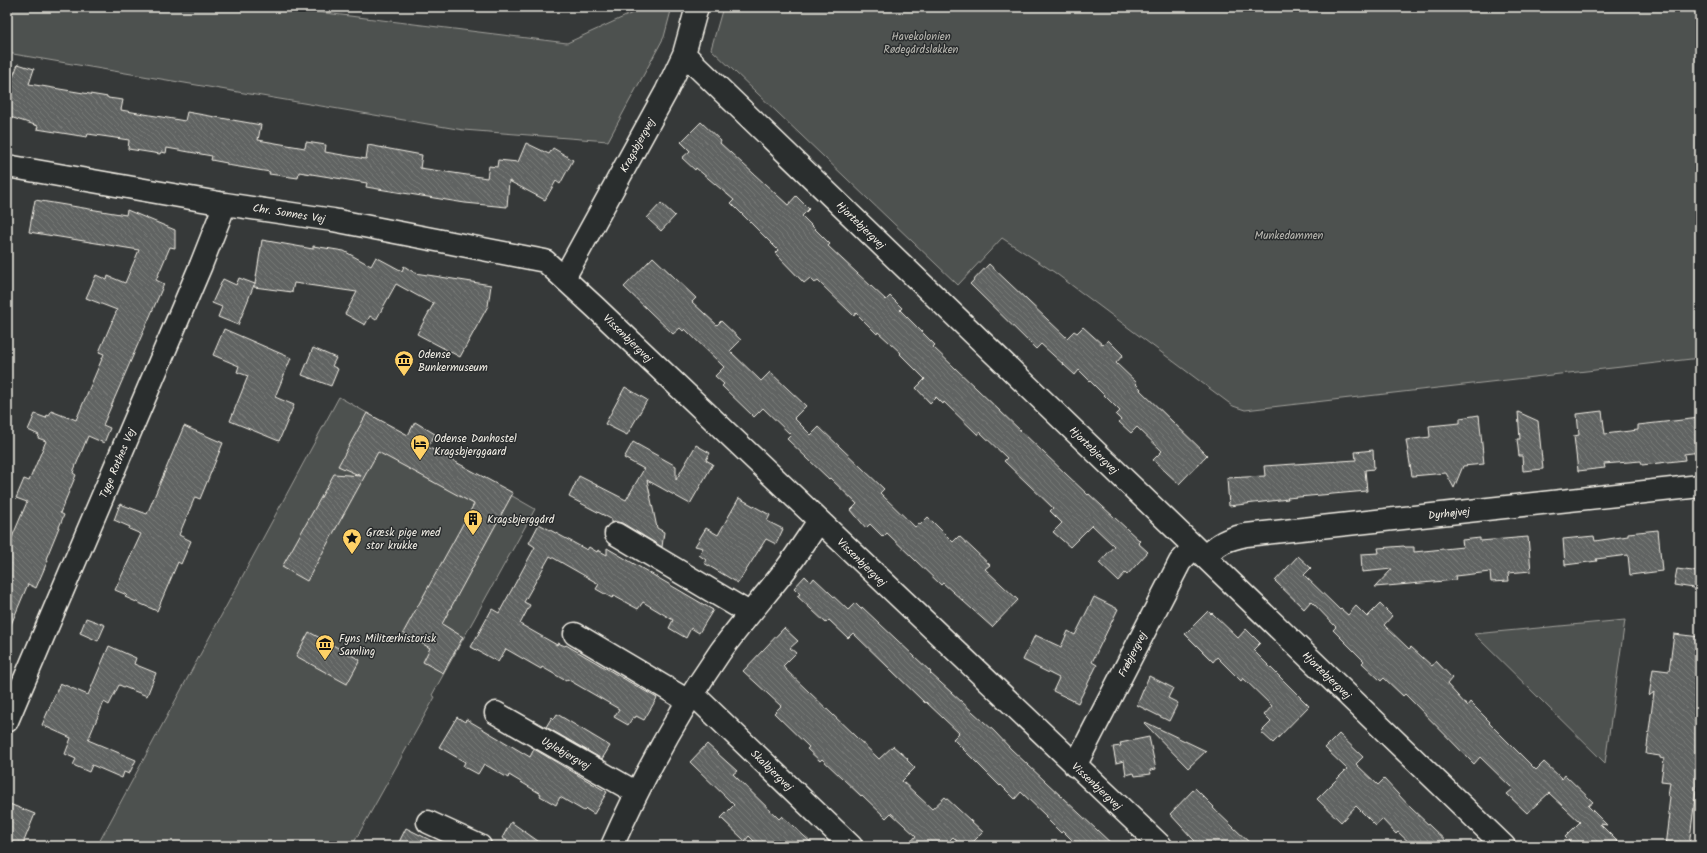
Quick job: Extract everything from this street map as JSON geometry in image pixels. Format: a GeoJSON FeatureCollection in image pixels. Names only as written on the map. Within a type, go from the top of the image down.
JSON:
{"type":"FeatureCollection","features":[{"type":"Feature","properties":{"kind":"street","name":"Kragsbjergvej"},"geometry":{"type":"LineString","coordinates":[[564,278],[666,92],[684,54],[697,7]]}},
{"type":"Feature","properties":{"kind":"street","name":"Hjortebjergvej"},"geometry":{"type":"LineString","coordinates":[[684,54],[1504,846]]}},
{"type":"Feature","properties":{"kind":"street","name":"Chr. Sonnes Vej"},"geometry":{"type":"LineString","coordinates":[[7,166],[225,204],[333,220],[544,261],[564,278]]}},
{"type":"Feature","properties":{"kind":"street","name":"Tyge Rothes Vej"},"geometry":{"type":"LineString","coordinates":[[7,722],[225,204]]}},
{"type":"Feature","properties":{"kind":"street","name":"Vissenbjergvej"},"geometry":{"type":"LineString","coordinates":[[564,278],[1075,766],[1161,846]]}},
{"type":"Feature","properties":{"kind":"street","name":"Dyrhøjvej"},"geometry":{"type":"LineString","coordinates":[[1199,552],[1228,539],[1246,535],[1700,486]]}},
{"type":"Feature","properties":{"kind":"street"},"geometry":{"type":"LineString","coordinates":[[612,846],[661,747],[690,698],[749,613],[786,568],[819,521]]}},
{"type":"Feature","properties":{"kind":"street"},"geometry":{"type":"LineString","coordinates":[[616,534],[749,613]]}},
{"type":"Feature","properties":{"kind":"street","name":"Frøbjergvej"},"geometry":{"type":"LineString","coordinates":[[1075,766],[1180,562],[1199,552]]}},
{"type":"Feature","properties":{"kind":"street"},"geometry":{"type":"LineString","coordinates":[[575,634],[690,698]]}},
{"type":"Feature","properties":{"kind":"street","name":"Skalbjergvej"},"geometry":{"type":"LineString","coordinates":[[690,698],[851,846]]}},
{"type":"Feature","properties":{"kind":"street","name":"Uglebjergvej"},"geometry":{"type":"LineString","coordinates":[[496,713],[637,793]]}},
{"type":"Feature","properties":{"kind":"street"},"geometry":{"type":"LineString","coordinates":[[428,822],[480,846]]}},
{"type":"Feature","properties":{"kind":"green space"},"geometry":{"type":"Polygon","coordinates":[[[7,7],[277,7],[567,43],[639,10],[672,7],[664,37],[608,141],[463,130],[7,53],[7,7]]]}},
{"type":"Feature","properties":{"kind":"green space","name":"Munkedammen"},"geometry":{"type":"Polygon","coordinates":[[[723,7],[1700,7],[1700,358],[1245,410],[1233,406],[1054,272],[1002,238],[958,285],[711,49],[723,7]]]}},
{"type":"Feature","properties":{"kind":"green space"},"geometry":{"type":"Polygon","coordinates":[[[339,397],[535,509],[432,695],[435,697],[352,846],[97,846],[339,397]]]}},
{"type":"Feature","properties":{"kind":"green space"},"geometry":{"type":"Polygon","coordinates":[[[1625,620],[1605,763],[1474,634],[1614,621],[1625,620]]]}},
{"type":"Feature","properties":{"kind":"building"},"geometry":{"type":"Polygon","coordinates":[[[18,64],[34,69],[29,84],[123,100],[121,110],[185,121],[187,112],[261,125],[258,140],[305,148],[306,142],[326,145],[325,152],[366,159],[368,145],[422,155],[420,168],[487,178],[489,166],[497,167],[498,160],[518,162],[526,143],[549,154],[553,148],[573,160],[560,184],[556,181],[545,200],[509,181],[507,207],[465,203],[366,187],[367,183],[299,172],[298,178],[269,174],[270,172],[227,165],[227,163],[211,160],[212,156],[167,148],[166,153],[161,152],[160,154],[128,149],[129,140],[88,134],[87,137],[37,129],[38,126],[7,116],[7,75],[13,77],[18,64]]]}},
{"type":"Feature","properties":{"kind":"building"},"geometry":{"type":"Polygon","coordinates":[[[701,122],[721,141],[720,143],[788,205],[796,196],[809,209],[802,216],[830,244],[828,246],[886,300],[890,296],[902,308],[900,310],[935,345],[933,347],[1088,495],[1089,494],[1140,541],[1138,543],[1148,552],[1127,575],[1125,573],[1118,581],[1099,563],[1114,546],[1092,525],[1070,547],[1053,532],[1062,523],[1050,511],[1053,508],[1004,461],[1007,458],[980,432],[978,435],[944,402],[943,404],[936,397],[930,403],[916,388],[925,379],[900,354],[901,353],[878,332],[877,334],[856,313],[854,316],[818,281],[815,283],[810,278],[804,283],[775,253],[778,250],[731,203],[734,200],[682,158],[690,151],[681,142],[701,122]]]}},
{"type":"Feature","properties":{"kind":"building"},"geometry":{"type":"Polygon","coordinates":[[[35,200],[126,215],[127,210],[175,230],[175,248],[170,247],[156,280],[164,284],[103,425],[110,428],[104,443],[88,436],[73,473],[76,475],[60,513],[64,515],[46,559],[48,560],[36,588],[28,584],[7,634],[7,557],[12,543],[10,542],[27,502],[16,498],[24,479],[29,481],[46,441],[38,438],[39,435],[28,430],[35,414],[46,418],[47,415],[49,416],[51,411],[76,420],[104,354],[99,352],[117,310],[86,298],[96,275],[107,280],[108,276],[125,283],[139,250],[29,232],[35,200]]]}},
{"type":"Feature","properties":{"kind":"building"},"geometry":{"type":"Polygon","coordinates":[[[661,203],[675,216],[661,231],[647,218],[661,203]]]}},
{"type":"Feature","properties":{"kind":"building"},"geometry":{"type":"Polygon","coordinates":[[[262,240],[313,249],[313,246],[344,251],[371,266],[376,257],[402,271],[404,266],[415,273],[491,285],[488,306],[460,357],[417,334],[434,303],[429,302],[396,284],[376,320],[370,316],[365,325],[345,314],[357,292],[294,283],[292,292],[254,287],[254,285],[238,325],[218,317],[222,307],[212,303],[223,279],[236,285],[239,278],[255,284],[262,240]]]}},
{"type":"Feature","properties":{"kind":"building"},"geometry":{"type":"Polygon","coordinates":[[[653,257],[696,298],[692,302],[717,325],[721,321],[741,340],[730,351],[761,381],[770,372],[806,406],[794,418],[811,435],[819,427],[884,489],[880,493],[915,527],[919,523],[920,525],[928,517],[953,542],[959,536],[990,565],[985,569],[1018,600],[992,627],[943,583],[941,585],[887,533],[883,537],[870,524],[866,528],[851,510],[857,504],[787,439],[791,435],[763,408],[754,417],[722,386],[724,384],[715,376],[724,367],[685,329],[683,331],[680,328],[673,334],[624,287],[653,257]]]}},
{"type":"Feature","properties":{"kind":"building"},"geometry":{"type":"Polygon","coordinates":[[[989,264],[1067,338],[1074,331],[1077,333],[1083,327],[1103,345],[1108,340],[1123,355],[1116,363],[1137,383],[1136,384],[1141,389],[1140,390],[1207,455],[1179,484],[1153,460],[1162,451],[1137,427],[1131,433],[1119,422],[1121,420],[1116,415],[1120,411],[1079,370],[1075,375],[1041,344],[1036,349],[970,284],[989,264]]]}},
{"type":"Feature","properties":{"kind":"building"},"geometry":{"type":"Polygon","coordinates":[[[224,329],[291,358],[275,397],[294,405],[279,441],[230,421],[248,376],[237,372],[239,366],[213,355],[224,329]]]}},
{"type":"Feature","properties":{"kind":"building"},"geometry":{"type":"Polygon","coordinates":[[[313,348],[336,358],[332,366],[338,369],[331,386],[302,375],[313,348]]]}},
{"type":"Feature","properties":{"kind":"building"},"geometry":{"type":"Polygon","coordinates":[[[625,387],[647,400],[627,435],[605,424],[625,387]]]}},
{"type":"Feature","properties":{"kind":"building"},"geometry":{"type":"Polygon","coordinates":[[[1602,411],[1605,434],[1638,430],[1638,425],[1700,418],[1700,452],[1684,454],[1685,460],[1642,465],[1641,461],[1604,464],[1605,468],[1578,471],[1574,436],[1579,435],[1577,414],[1602,411]]]}},
{"type":"Feature","properties":{"kind":"building"},"geometry":{"type":"Polygon","coordinates":[[[1518,412],[1538,421],[1543,469],[1523,471],[1522,456],[1519,456],[1517,439],[1520,439],[1518,412]]]}},
{"type":"Feature","properties":{"kind":"building","name":"Kragsbjerggård"},"geometry":{"type":"Polygon","coordinates":[[[367,413],[408,435],[415,422],[435,434],[428,447],[513,493],[442,624],[463,637],[443,673],[423,662],[430,648],[403,633],[474,504],[378,452],[307,581],[282,567],[334,474],[361,476],[338,466],[367,413]]]}},
{"type":"Feature","properties":{"kind":"building"},"geometry":{"type":"Polygon","coordinates":[[[1479,415],[1484,464],[1463,466],[1454,488],[1446,473],[1412,476],[1406,440],[1430,437],[1429,426],[1460,423],[1460,418],[1479,415]]]}},
{"type":"Feature","properties":{"kind":"building"},"geometry":{"type":"Polygon","coordinates":[[[184,426],[223,443],[200,499],[195,497],[179,535],[191,541],[181,564],[178,562],[157,611],[125,597],[127,595],[115,590],[141,534],[114,520],[120,504],[147,514],[184,426]]]}},
{"type":"Feature","properties":{"kind":"building"},"geometry":{"type":"Polygon","coordinates":[[[633,442],[676,466],[676,480],[696,445],[710,453],[706,460],[713,464],[690,504],[647,480],[657,528],[664,532],[662,547],[622,523],[611,523],[611,519],[569,497],[579,476],[626,500],[644,469],[624,458],[633,442]]]}},
{"type":"Feature","properties":{"kind":"building"},"geometry":{"type":"Polygon","coordinates":[[[1373,450],[1374,469],[1365,470],[1367,491],[1287,498],[1288,499],[1229,506],[1227,478],[1265,476],[1264,466],[1356,460],[1355,452],[1373,450]]]}},
{"type":"Feature","properties":{"kind":"building"},"geometry":{"type":"Polygon","coordinates":[[[739,498],[770,515],[767,521],[783,529],[776,544],[766,539],[738,583],[704,563],[706,560],[699,555],[703,548],[695,546],[706,528],[718,535],[739,498]]]}},
{"type":"Feature","properties":{"kind":"building"},"geometry":{"type":"Polygon","coordinates":[[[539,524],[587,550],[589,547],[597,552],[598,550],[607,555],[607,548],[713,610],[699,633],[691,628],[686,638],[669,628],[673,620],[643,602],[638,609],[614,596],[612,598],[596,589],[599,584],[550,556],[524,602],[530,605],[520,624],[557,645],[558,643],[565,646],[566,645],[657,698],[644,720],[636,716],[635,718],[633,717],[628,725],[614,717],[619,709],[567,679],[566,681],[542,667],[541,669],[506,649],[498,662],[471,647],[492,609],[499,613],[535,547],[529,543],[539,524]]]}},
{"type":"Feature","properties":{"kind":"building"},"geometry":{"type":"Polygon","coordinates":[[[1658,530],[1662,571],[1630,575],[1628,555],[1565,565],[1563,539],[1594,536],[1595,541],[1628,536],[1628,533],[1658,530]]]}},
{"type":"Feature","properties":{"kind":"building"},"geometry":{"type":"Polygon","coordinates":[[[1528,537],[1531,571],[1508,573],[1509,581],[1491,582],[1490,572],[1455,576],[1456,580],[1375,587],[1392,569],[1362,572],[1361,554],[1379,553],[1378,548],[1404,546],[1414,547],[1414,552],[1463,547],[1462,540],[1480,538],[1480,541],[1528,537]]]}},
{"type":"Feature","properties":{"kind":"building"},"geometry":{"type":"Polygon","coordinates":[[[1298,556],[1311,568],[1304,575],[1340,610],[1341,609],[1348,615],[1356,606],[1367,617],[1380,604],[1392,616],[1384,625],[1409,649],[1411,647],[1432,666],[1436,661],[1452,678],[1447,684],[1467,706],[1470,702],[1536,770],[1544,762],[1562,779],[1565,775],[1593,802],[1588,806],[1607,825],[1600,824],[1622,846],[1574,846],[1565,837],[1580,822],[1549,793],[1527,813],[1507,794],[1513,789],[1480,757],[1474,764],[1405,694],[1403,696],[1384,678],[1381,681],[1362,663],[1364,661],[1333,630],[1336,627],[1311,601],[1304,609],[1275,581],[1298,556]]]}},
{"type":"Feature","properties":{"kind":"building"},"geometry":{"type":"Polygon","coordinates":[[[1677,569],[1700,572],[1700,589],[1674,585],[1677,569]]]}},
{"type":"Feature","properties":{"kind":"building"},"geometry":{"type":"Polygon","coordinates":[[[805,576],[811,582],[814,578],[848,610],[855,603],[861,609],[862,607],[1114,846],[1078,846],[1063,831],[1061,833],[1021,792],[1015,799],[1001,785],[1000,786],[953,739],[959,733],[926,702],[925,703],[853,633],[848,638],[829,620],[826,623],[797,596],[800,594],[794,588],[805,576]]]}},
{"type":"Feature","properties":{"kind":"building"},"geometry":{"type":"Polygon","coordinates":[[[1094,597],[1118,609],[1092,662],[1097,665],[1078,703],[1053,691],[1059,678],[1023,660],[1035,635],[1061,647],[1068,631],[1075,635],[1094,597]]]}},
{"type":"Feature","properties":{"kind":"building"},"geometry":{"type":"Polygon","coordinates":[[[1208,611],[1238,638],[1246,629],[1260,643],[1253,650],[1309,706],[1273,743],[1261,732],[1271,722],[1264,715],[1272,706],[1243,678],[1241,681],[1217,657],[1213,662],[1185,634],[1208,611]]]}},
{"type":"Feature","properties":{"kind":"building"},"geometry":{"type":"Polygon","coordinates":[[[86,618],[105,625],[98,641],[80,633],[86,618]]]}},
{"type":"Feature","properties":{"kind":"building"},"geometry":{"type":"Polygon","coordinates":[[[784,628],[798,641],[790,648],[796,653],[783,666],[785,669],[879,759],[893,746],[908,759],[907,760],[915,768],[902,781],[932,809],[945,797],[983,832],[969,846],[962,846],[953,837],[944,846],[907,846],[916,836],[891,813],[886,818],[822,759],[820,761],[807,749],[809,747],[774,713],[781,706],[743,671],[784,628]]]}},
{"type":"Feature","properties":{"kind":"building"},"geometry":{"type":"Polygon","coordinates":[[[309,632],[360,660],[347,684],[296,656],[309,632]]]}},
{"type":"Feature","properties":{"kind":"building"},"geometry":{"type":"Polygon","coordinates":[[[1674,634],[1700,637],[1700,759],[1689,846],[1666,846],[1670,814],[1668,814],[1670,797],[1668,796],[1670,782],[1661,781],[1664,759],[1660,758],[1660,756],[1646,754],[1654,692],[1649,696],[1653,669],[1669,671],[1674,634]]]}},
{"type":"Feature","properties":{"kind":"building"},"geometry":{"type":"Polygon","coordinates":[[[109,646],[136,658],[134,664],[156,673],[147,696],[119,685],[109,705],[104,702],[88,740],[136,760],[129,774],[124,772],[122,778],[92,765],[89,772],[73,765],[76,759],[65,754],[71,738],[42,725],[60,683],[88,695],[109,646]]]}},
{"type":"Feature","properties":{"kind":"building"},"geometry":{"type":"Polygon","coordinates":[[[1149,676],[1173,688],[1168,698],[1178,703],[1169,721],[1137,705],[1149,676]]]}},
{"type":"Feature","properties":{"kind":"building"},"geometry":{"type":"Polygon","coordinates":[[[557,714],[610,746],[602,759],[546,727],[552,717],[554,719],[557,714]]]}},
{"type":"Feature","properties":{"kind":"building"},"geometry":{"type":"Polygon","coordinates":[[[457,717],[465,722],[466,719],[530,757],[534,749],[607,792],[594,814],[586,809],[584,811],[560,797],[556,805],[540,796],[541,794],[509,775],[508,778],[484,764],[478,774],[463,766],[465,762],[439,747],[457,717]]]}},
{"type":"Feature","properties":{"kind":"building"},"geometry":{"type":"Polygon","coordinates":[[[1145,722],[1206,751],[1188,768],[1144,723],[1145,722]]]}},
{"type":"Feature","properties":{"kind":"building"},"geometry":{"type":"Polygon","coordinates":[[[1339,734],[1363,757],[1356,764],[1378,785],[1384,779],[1411,808],[1451,846],[1413,846],[1398,832],[1396,834],[1382,819],[1376,826],[1356,806],[1341,822],[1317,799],[1347,769],[1325,748],[1339,734]]]}},
{"type":"Feature","properties":{"kind":"building"},"geometry":{"type":"Polygon","coordinates":[[[1149,737],[1156,769],[1150,770],[1151,774],[1135,776],[1134,773],[1126,775],[1124,761],[1116,763],[1113,747],[1121,746],[1120,743],[1149,737]]]}},
{"type":"Feature","properties":{"kind":"building"},"geometry":{"type":"Polygon","coordinates":[[[707,744],[737,771],[733,774],[779,819],[782,816],[815,846],[759,846],[749,836],[745,841],[721,818],[734,805],[690,762],[707,744]]]}},
{"type":"Feature","properties":{"kind":"building"},"geometry":{"type":"Polygon","coordinates":[[[1195,788],[1214,807],[1213,808],[1253,846],[1200,846],[1192,838],[1170,814],[1195,788]]]}},
{"type":"Feature","properties":{"kind":"building"},"geometry":{"type":"Polygon","coordinates":[[[7,803],[35,814],[22,846],[7,841],[7,803]]]}},
{"type":"Feature","properties":{"kind":"building"},"geometry":{"type":"Polygon","coordinates":[[[511,822],[545,846],[517,846],[502,838],[511,822]]]}},
{"type":"Feature","properties":{"kind":"building"},"geometry":{"type":"Polygon","coordinates":[[[406,828],[442,846],[397,846],[406,828]]]}},
{"type":"Feature","properties":{"kind":"place","name":"Odense Bunkermuseum"},"geometry":{"type":"Point","coordinates":[404,377]}},
{"type":"Feature","properties":{"kind":"place","name":"Odense Danhostel Kragsbjerggaard"},"geometry":{"type":"Point","coordinates":[420,461]}},
{"type":"Feature","properties":{"kind":"place","name":"Kragsbjerggård"},"geometry":{"type":"Point","coordinates":[473,536]}},
{"type":"Feature","properties":{"kind":"place","name":"Græsk pige med stor krukke"},"geometry":{"type":"Point","coordinates":[352,555]}},
{"type":"Feature","properties":{"kind":"place","name":"Fyns Militærhistorisk Samling"},"geometry":{"type":"Point","coordinates":[325,661]}},
{"type":"Feature","properties":{"kind":"park label","name":"Havekolonien Rødegårdsløkken"},"geometry":{"type":"Point","coordinates":[921,42]}}]}
